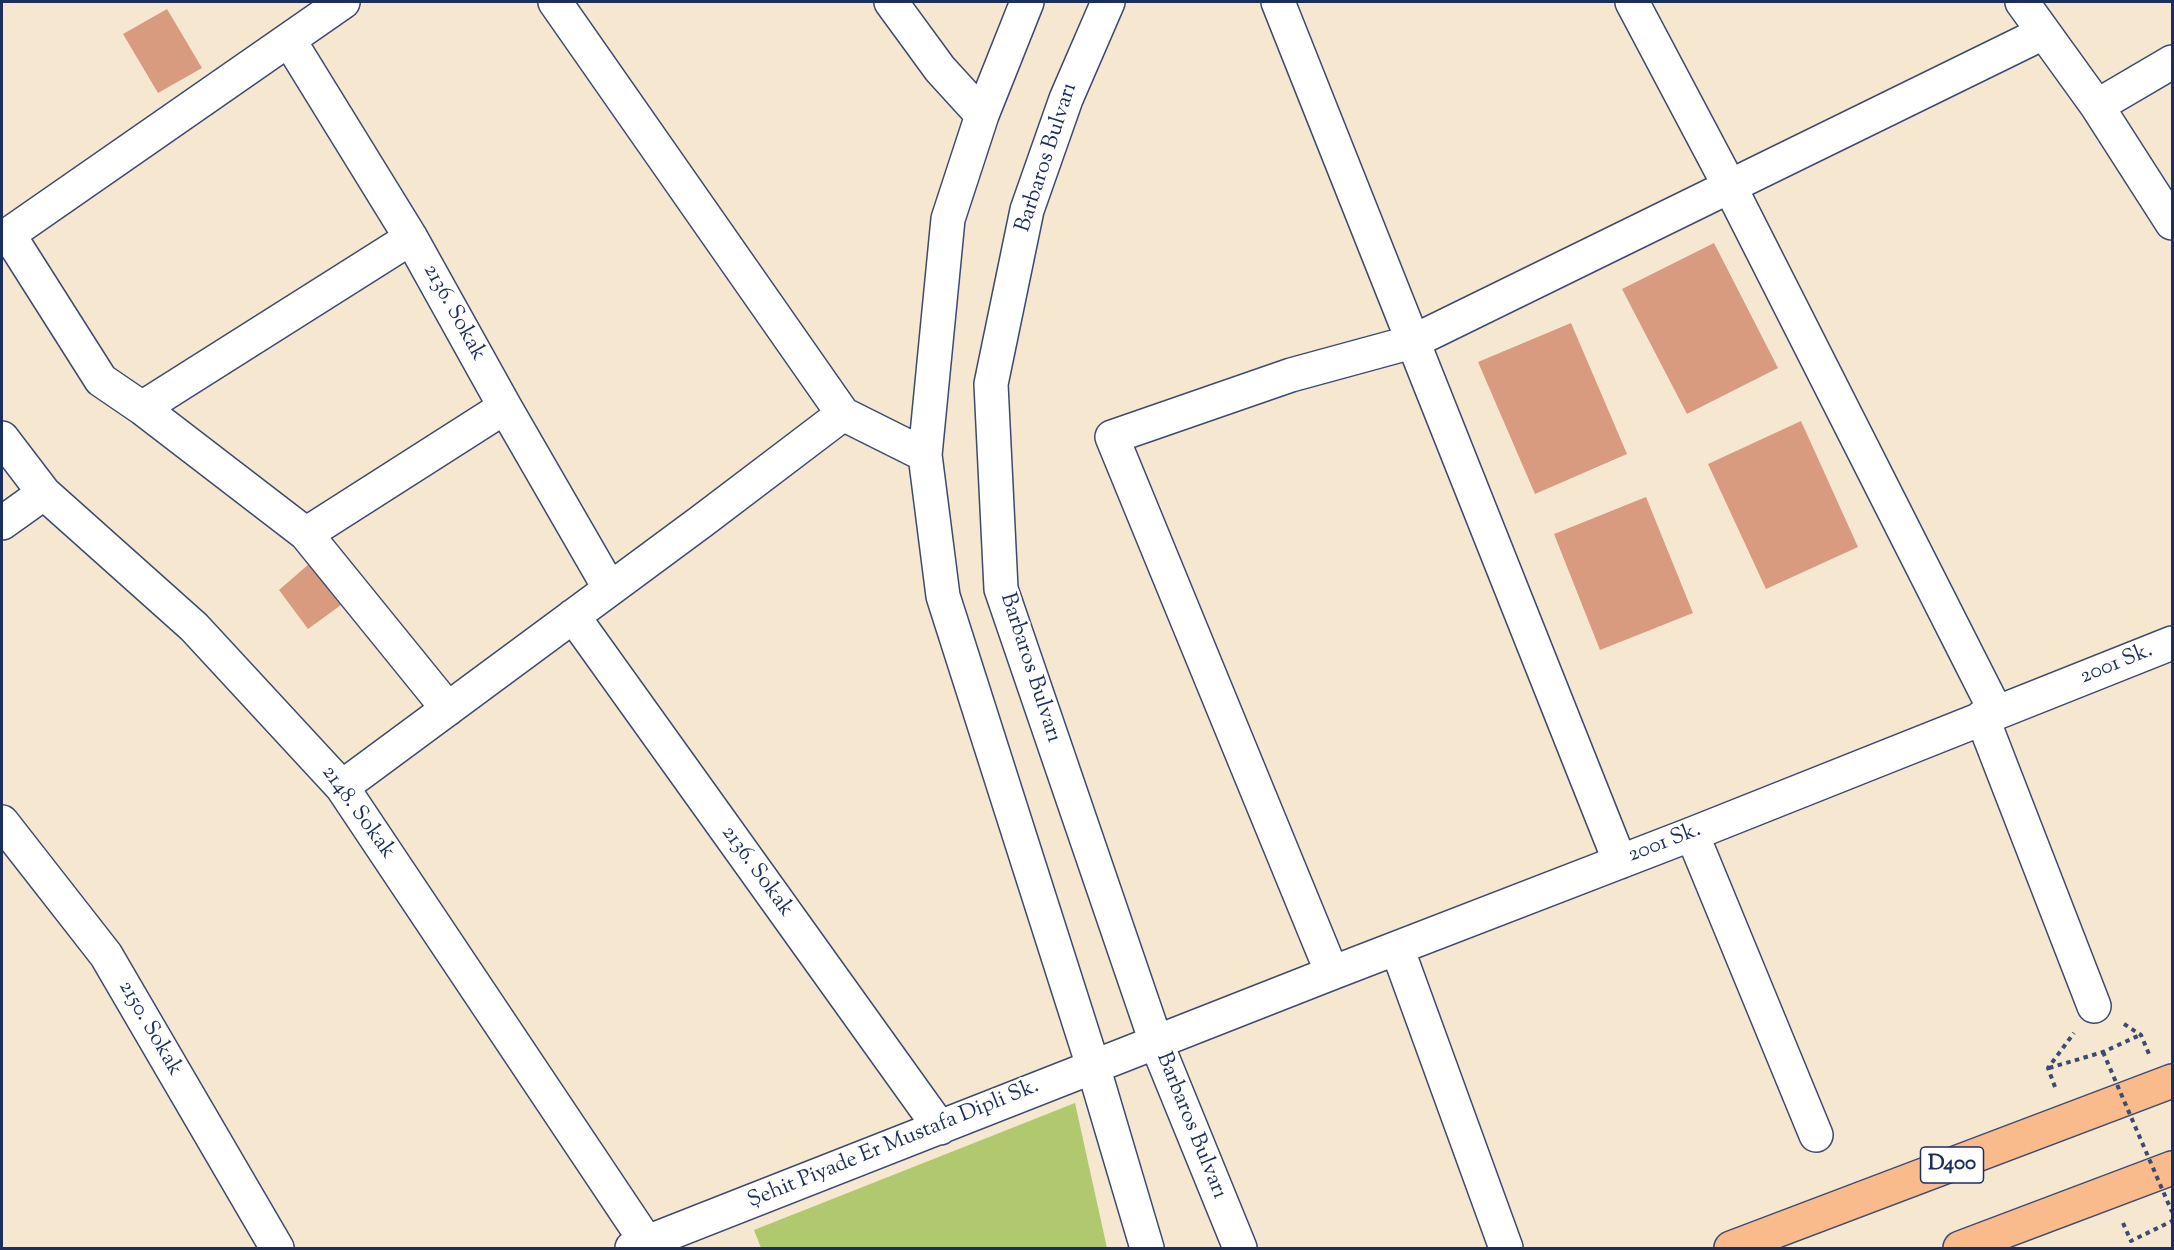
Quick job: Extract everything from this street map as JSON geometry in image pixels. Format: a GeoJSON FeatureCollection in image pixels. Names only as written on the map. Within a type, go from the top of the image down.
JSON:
{"type":"FeatureCollection","features":[{"type":"Feature","properties":{"kind":"highway","name":"D400"},"geometry":{"type":"LineString","coordinates":[[1731,1248],[2167,1083]]}},
{"type":"Feature","properties":{"kind":"highway"},"geometry":{"type":"LineString","coordinates":[[1960,1248],[2172,1168]]}},
{"type":"Feature","properties":{"kind":"street"},"geometry":{"type":"LineString","coordinates":[[344,2],[5,237],[101,380],[142,408],[306,534],[448,709]]}},
{"type":"Feature","properties":{"kind":"street"},"geometry":{"type":"LineString","coordinates":[[555,2],[843,414],[925,455]]}},
{"type":"Feature","properties":{"kind":"street"},"geometry":{"type":"LineString","coordinates":[[891,2],[940,69],[982,115]]}},
{"type":"Feature","properties":{"kind":"street"},"geometry":{"type":"LineString","coordinates":[[1027,2],[982,115],[948,219],[925,455],[943,596],[1093,1066],[1146,1248]]}},
{"type":"Feature","properties":{"kind":"street","name":"Barbaros Bulvarı"},"geometry":{"type":"LineString","coordinates":[[1108,2],[1066,99],[1027,210],[992,384],[1001,589],[1156,1042],[1240,1248]]}},
{"type":"Feature","properties":{"kind":"street"},"geometry":{"type":"LineString","coordinates":[[1278,2],[1620,862]]}},
{"type":"Feature","properties":{"kind":"street"},"geometry":{"type":"LineString","coordinates":[[1632,2],[1730,188],[1989,715],[2094,1006]]}},
{"type":"Feature","properties":{"kind":"street"},"geometry":{"type":"LineString","coordinates":[[2022,2],[2097,106],[2172,223]]}},
{"type":"Feature","properties":{"kind":"street"},"geometry":{"type":"LineString","coordinates":[[1332,973],[1112,437],[1291,375],[1412,342],[2043,33]]}},
{"type":"Feature","properties":{"kind":"street","name":"2136. Sokak"},"geometry":{"type":"LineString","coordinates":[[289,40],[411,238],[610,589]]}},
{"type":"Feature","properties":{"kind":"street"},"geometry":{"type":"LineString","coordinates":[[2097,106],[2172,62]]}},
{"type":"Feature","properties":{"kind":"street"},"geometry":{"type":"LineString","coordinates":[[142,408],[411,238]]}},
{"type":"Feature","properties":{"kind":"street"},"geometry":{"type":"LineString","coordinates":[[306,534],[505,407]]}},
{"type":"Feature","properties":{"kind":"street"},"geometry":{"type":"LineString","coordinates":[[342,786],[843,414]]}},
{"type":"Feature","properties":{"kind":"street","name":"2148. Sokak"},"geometry":{"type":"LineString","coordinates":[[2,438],[44,492],[194,627],[342,786],[640,1246]]}},
{"type":"Feature","properties":{"kind":"street"},"geometry":{"type":"LineString","coordinates":[[2,523],[44,492]]}},
{"type":"Feature","properties":{"kind":"street","name":"2136. Sokak"},"geometry":{"type":"LineString","coordinates":[[573,616],[940,1128]]}},
{"type":"Feature","properties":{"kind":"street","name":"2001 Sk."},"geometry":{"type":"LineString","coordinates":[[1156,1042],[1692,834],[2172,643]]}},
{"type":"Feature","properties":{"kind":"street","name":"2150. Sokak"},"geometry":{"type":"LineString","coordinates":[[2,822],[106,955],[277,1248]]}},
{"type":"Feature","properties":{"kind":"street"},"geometry":{"type":"LineString","coordinates":[[1692,834],[1815,1135]]}},
{"type":"Feature","properties":{"kind":"street"},"geometry":{"type":"LineString","coordinates":[[1397,948],[1506,1248]]}},
{"type":"Feature","properties":{"kind":"street","name":"Şehit Piyade Er Mustafa Dipli Sk."},"geometry":{"type":"LineString","coordinates":[[640,1246],[1156,1042]]}},
{"type":"Feature","properties":{"kind":"path"},"geometry":{"type":"LineString","coordinates":[[2048,1068],[2094,1006],[2141,1035],[2167,1083]]}},
{"type":"Feature","properties":{"kind":"path"},"geometry":{"type":"LineString","coordinates":[[2048,1068],[2103,1052],[2141,1035]]}},
{"type":"Feature","properties":{"kind":"path"},"geometry":{"type":"LineString","coordinates":[[2103,1052],[2172,1212]]}},
{"type":"Feature","properties":{"kind":"path"},"geometry":{"type":"LineString","coordinates":[[2048,1068],[2068,1122]]}},
{"type":"Feature","properties":{"kind":"path"},"geometry":{"type":"LineString","coordinates":[[2130,1241],[2172,1221]]}},
{"type":"Feature","properties":{"kind":"green space"},"geometry":{"type":"Polygon","coordinates":[[[1075,1103],[1107,1248],[761,1248],[754,1230],[1075,1103]]]}},
{"type":"Feature","properties":{"kind":"building"},"geometry":{"type":"Polygon","coordinates":[[[167,9],[202,68],[158,93],[123,34],[167,9]]]}},
{"type":"Feature","properties":{"kind":"building"},"geometry":{"type":"Polygon","coordinates":[[[1714,243],[1778,368],[1687,414],[1622,289],[1714,243]]]}},
{"type":"Feature","properties":{"kind":"building"},"geometry":{"type":"Polygon","coordinates":[[[1571,323],[1627,454],[1535,494],[1478,362],[1571,323]]]}},
{"type":"Feature","properties":{"kind":"building"},"geometry":{"type":"Polygon","coordinates":[[[1801,421],[1858,547],[1766,589],[1708,464],[1801,421]]]}},
{"type":"Feature","properties":{"kind":"building"},"geometry":{"type":"Polygon","coordinates":[[[1646,497],[1693,613],[1600,650],[1554,534],[1646,497]]]}},
{"type":"Feature","properties":{"kind":"building"},"geometry":{"type":"Polygon","coordinates":[[[309,564],[341,605],[308,629],[279,590],[309,564]]]}}]}
